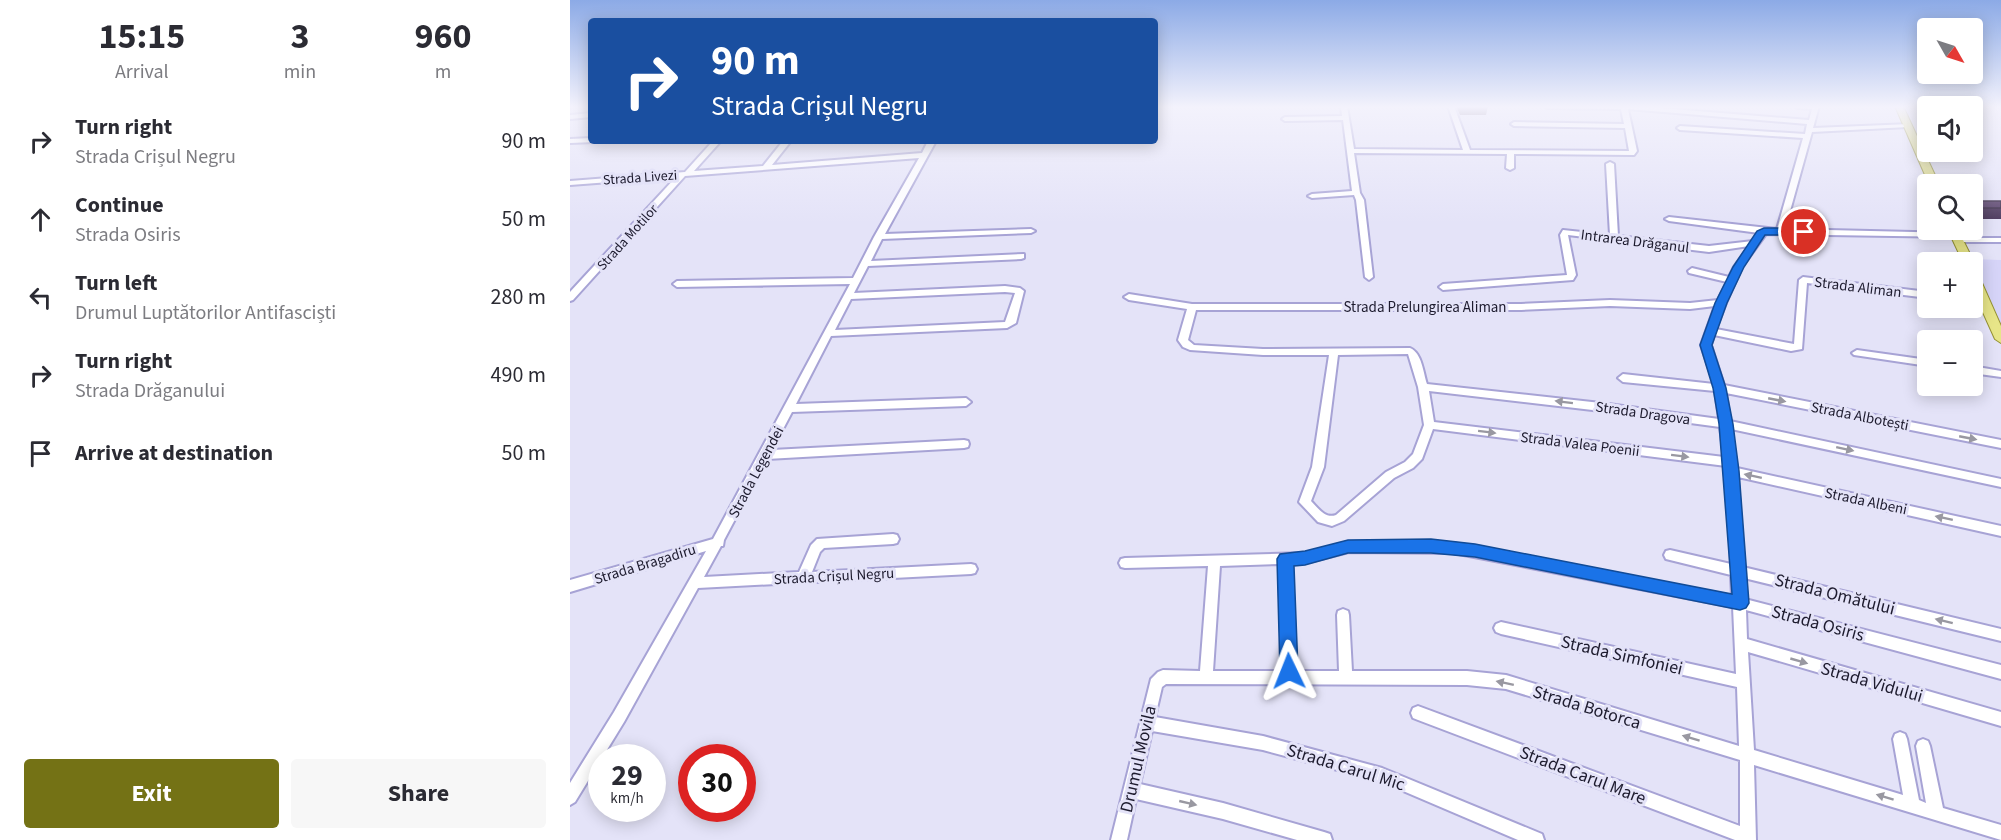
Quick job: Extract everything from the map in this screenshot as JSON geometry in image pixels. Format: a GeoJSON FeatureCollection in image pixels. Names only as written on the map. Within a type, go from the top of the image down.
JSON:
{"type":"FeatureCollection","features":[{"type":"Feature","properties":{"kind":"main road"},"geometry":{"type":"LineString","coordinates":[[1917,145],[1930,174]]}},
{"type":"Feature","properties":{"kind":"main road"},"geometry":{"type":"LineString","coordinates":[[1983,309],[2001,339]]}},
{"type":"Feature","properties":{"kind":"street","name":"Strada Motilor"},"geometry":{"type":"LineString","coordinates":[[570,298],[713,145]]}},
{"type":"Feature","properties":{"kind":"street"},"geometry":{"type":"LineString","coordinates":[[766,167],[784,145]]}},
{"type":"Feature","properties":{"kind":"street","name":"Strada Legendei"},"geometry":{"type":"LineString","coordinates":[[570,797],[719,542],[878,237],[931,145]]}},
{"type":"Feature","properties":{"kind":"street"},"geometry":{"type":"LineString","coordinates":[[1348,145],[1356,193],[1360,200],[1369,277]]}},
{"type":"Feature","properties":{"kind":"street"},"geometry":{"type":"LineString","coordinates":[[1465,145],[1467,152]]}},
{"type":"Feature","properties":{"kind":"street"},"geometry":{"type":"LineString","coordinates":[[1349,151],[1627,154],[1633,151],[1632,145]]}},
{"type":"Feature","properties":{"kind":"street"},"geometry":{"type":"LineString","coordinates":[[1780,231],[1805,145]]}},
{"type":"Feature","properties":{"kind":"street"},"geometry":{"type":"LineString","coordinates":[[1510,168],[1511,152]]}},
{"type":"Feature","properties":{"kind":"street","name":"Strada Livezi"},"geometry":{"type":"LineString","coordinates":[[570,183],[925,155]]}},
{"type":"Feature","properties":{"kind":"street"},"geometry":{"type":"LineString","coordinates":[[1610,164],[1614,239]]}},
{"type":"Feature","properties":{"kind":"street"},"geometry":{"type":"LineString","coordinates":[[1312,196],[1356,193]]}},
{"type":"Feature","properties":{"kind":"street"},"geometry":{"type":"LineString","coordinates":[[1669,219],[1764,231],[1917,234]]}},
{"type":"Feature","properties":{"kind":"street"},"geometry":{"type":"LineString","coordinates":[[878,237],[1031,231]]}},
{"type":"Feature","properties":{"kind":"street"},"geometry":{"type":"LineString","coordinates":[[1748,838],[1748,755],[1731,467],[1720,388],[1706,350],[1710,331],[1732,280],[1754,243],[1764,231]]}},
{"type":"Feature","properties":{"kind":"street","name":"Intrarea Drăganul"},"geometry":{"type":"LineString","coordinates":[[1443,287],[1570,278],[1572,275],[1564,235],[1566,232],[1715,250],[1754,243]]}},
{"type":"Feature","properties":{"kind":"street"},"geometry":{"type":"LineString","coordinates":[[1983,238],[2001,240]]}},
{"type":"Feature","properties":{"kind":"street"},"geometry":{"type":"LineString","coordinates":[[865,264],[1021,256]]}},
{"type":"Feature","properties":{"kind":"street"},"geometry":{"type":"LineString","coordinates":[[1692,271],[1732,280]]}},
{"type":"Feature","properties":{"kind":"street","name":"Strada Aliman"},"geometry":{"type":"LineString","coordinates":[[1710,331],[1791,348],[1799,347],[1803,280],[1917,294]]}},
{"type":"Feature","properties":{"kind":"street"},"geometry":{"type":"LineString","coordinates":[[677,284],[856,281]]}},
{"type":"Feature","properties":{"kind":"street"},"geometry":{"type":"LineString","coordinates":[[829,333],[1007,325],[1011,323],[1020,291],[1005,289],[848,296]]}},
{"type":"Feature","properties":{"kind":"street","name":"Strada Prelungirea Aliman"},"geometry":{"type":"LineString","coordinates":[[1129,297],[1192,307],[1521,308],[1610,303],[1690,306],[1721,303]]}},
{"type":"Feature","properties":{"kind":"street"},"geometry":{"type":"LineString","coordinates":[[1192,307],[1183,340],[1186,345],[1193,348],[1334,352],[1410,351],[1413,354],[1423,387],[1429,425],[1418,456],[1409,465],[1390,476],[1349,513],[1332,521],[1322,519],[1305,502],[1318,467],[1334,352]]}},
{"type":"Feature","properties":{"kind":"street"},"geometry":{"type":"LineString","coordinates":[[1857,353],[1917,361]]}},
{"type":"Feature","properties":{"kind":"street"},"geometry":{"type":"LineString","coordinates":[[1983,371],[2001,374]]}},
{"type":"Feature","properties":{"kind":"street","name":"Strada Albotești"},"geometry":{"type":"LineString","coordinates":[[1623,378],[1720,388],[2001,444]]}},
{"type":"Feature","properties":{"kind":"street","name":"Strada Dragova"},"geometry":{"type":"LineString","coordinates":[[1423,387],[1726,424],[2001,483]]}},
{"type":"Feature","properties":{"kind":"street"},"geometry":{"type":"LineString","coordinates":[[789,408],[966,402]]}},
{"type":"Feature","properties":{"kind":"street","name":"Strada Valea Poenii"},"geometry":{"type":"LineString","coordinates":[[1429,425],[1731,467]]}},
{"type":"Feature","properties":{"kind":"street"},"geometry":{"type":"LineString","coordinates":[[765,454],[964,444]]}},
{"type":"Feature","properties":{"kind":"street","name":"Strada Albeni"},"geometry":{"type":"LineString","coordinates":[[1731,467],[2001,531]]}},
{"type":"Feature","properties":{"kind":"street"},"geometry":{"type":"LineString","coordinates":[[803,578],[814,549],[821,543],[893,539]]}},
{"type":"Feature","properties":{"kind":"street","name":"Strada Bragadiru"},"geometry":{"type":"LineString","coordinates":[[570,586],[719,542]]}},
{"type":"Feature","properties":{"kind":"street","name":"Strada Osiris"},"geometry":{"type":"LineString","coordinates":[[1285,559],[1305,558],[1348,547],[1431,546],[1475,551],[1740,603],[2001,672]]}},
{"type":"Feature","properties":{"kind":"street","name":"Strada Omătului"},"geometry":{"type":"LineString","coordinates":[[1670,555],[2001,635]]}},
{"type":"Feature","properties":{"kind":"street"},"geometry":{"type":"LineString","coordinates":[[1125,563],[1285,559],[1289,677]]}},
{"type":"Feature","properties":{"kind":"street"},"geometry":{"type":"LineString","coordinates":[[1206,678],[1214,562]]}},
{"type":"Feature","properties":{"kind":"street","name":"Strada Crișul Negru"},"geometry":{"type":"LineString","coordinates":[[696,583],[971,569]]}},
{"type":"Feature","properties":{"kind":"street"},"geometry":{"type":"LineString","coordinates":[[1343,615],[1346,677]]}},
{"type":"Feature","properties":{"kind":"street","name":"Strada Simfoniei"},"geometry":{"type":"LineString","coordinates":[[1501,628],[1743,682]]}},
{"type":"Feature","properties":{"kind":"street","name":"Strada Vidului"},"geometry":{"type":"LineString","coordinates":[[1742,644],[2001,719]]}},
{"type":"Feature","properties":{"kind":"street","name":"Strada Botorca"},"geometry":{"type":"LineString","coordinates":[[1159,679],[1467,678],[1506,682],[2001,833]]}},
{"type":"Feature","properties":{"kind":"street","name":"Drumul Movila"},"geometry":{"type":"LineString","coordinates":[[1119,840],[1159,679]]}},
{"type":"Feature","properties":{"kind":"street","name":"Strada Carul Mare"},"geometry":{"type":"LineString","coordinates":[[1418,713],[1748,838]]}},
{"type":"Feature","properties":{"kind":"street","name":"Strada Carul Mic"},"geometry":{"type":"LineString","coordinates":[[1147,723],[1263,743],[1373,772],[1536,840]]}},
{"type":"Feature","properties":{"kind":"street"},"geometry":{"type":"LineString","coordinates":[[1900,739],[1912,805]]}},
{"type":"Feature","properties":{"kind":"street"},"geometry":{"type":"LineString","coordinates":[[1923,746],[1936,813]]}},
{"type":"Feature","properties":{"kind":"street"},"geometry":{"type":"LineString","coordinates":[[1131,790],[1223,811],[1324,840]]}},
{"type":"Feature","properties":{"kind":"shaded area"},"geometry":{"type":"Polygon","coordinates":[[[1983,259],[2001,260],[2001,326],[1983,286],[1983,259]]]}},
{"type":"Feature","properties":{"kind":"building"},"geometry":{"type":"Polygon","coordinates":[[[1983,201],[2001,201],[2001,208],[1983,208],[1983,201]]]}},
{"type":"Feature","properties":{"kind":"route"},"geometry":{"type":"LineString","coordinates":[[1289,671],[1285,559],[1305,558],[1348,547],[1431,546],[1475,551],[1740,603],[1732,471],[1726,424],[1720,388],[1707,355],[1706,345],[1716,314],[1738,267],[1761,233],[1764,231],[1804,232]]}}]}
